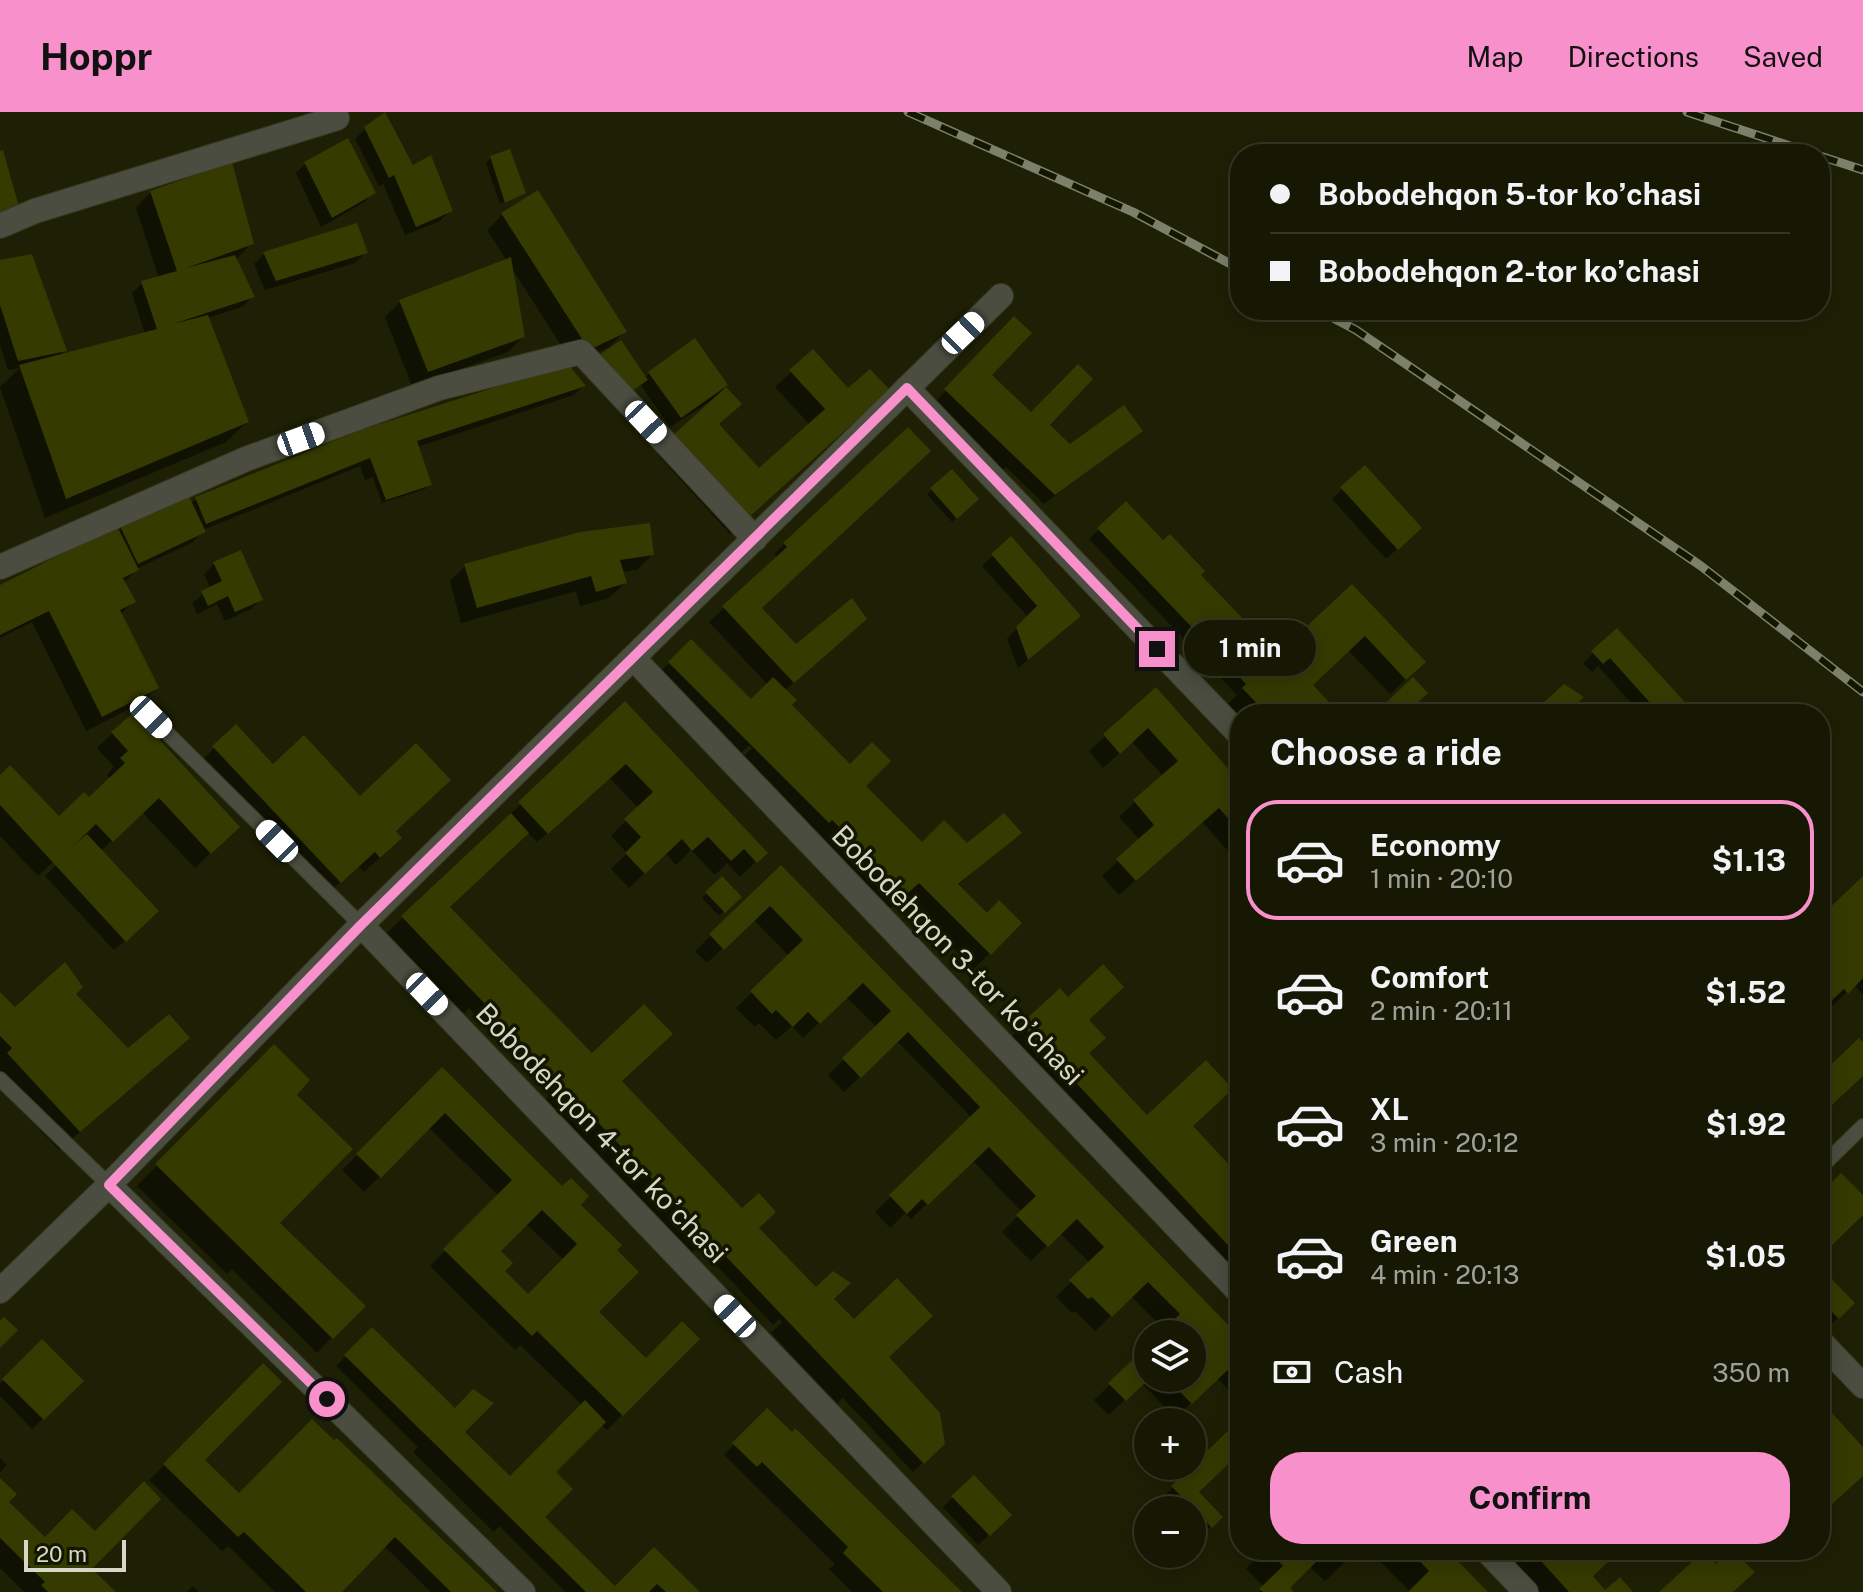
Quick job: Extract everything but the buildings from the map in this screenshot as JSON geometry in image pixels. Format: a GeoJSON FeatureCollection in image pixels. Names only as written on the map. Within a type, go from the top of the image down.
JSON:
{"type":"FeatureCollection","features":[{"type":"Feature","properties":{"kind":"street"},"geometry":{"type":"LineString","coordinates":[[0,226],[35,211],[337,118]]}},
{"type":"Feature","properties":{"kind":"street"},"geometry":{"type":"LineString","coordinates":[[0,1291],[109,1185],[361,925],[1001,296]]}},
{"type":"Feature","properties":{"kind":"street"},"geometry":{"type":"LineString","coordinates":[[0,567],[246,459],[439,388],[581,352],[755,539]]}},
{"type":"Feature","properties":{"kind":"street"},"geometry":{"type":"LineString","coordinates":[[907,388],[1230,725]]}},
{"type":"Feature","properties":{"kind":"street","name":"Bobodehqon 3-tor koʼchasi"},"geometry":{"type":"LineString","coordinates":[[634,659],[1230,1283]]}},
{"type":"Feature","properties":{"kind":"street","name":"Bobodehqon 4-tor koʼchasi"},"geometry":{"type":"LineString","coordinates":[[361,925],[999,1592]]}},
{"type":"Feature","properties":{"kind":"street"},"geometry":{"type":"LineString","coordinates":[[109,1185],[523,1592]]}},
{"type":"Feature","properties":{"kind":"street"},"geometry":{"type":"LineString","coordinates":[[1830,1351],[1863,1386]]}},
{"type":"Feature","properties":{"kind":"street"},"geometry":{"type":"LineString","coordinates":[[1496,1560],[1526,1592]]}},
{"type":"Feature","properties":{"kind":"lane"},"geometry":{"type":"LineString","coordinates":[[151,717],[361,925]]}},
{"type":"Feature","properties":{"kind":"lane"},"geometry":{"type":"LineString","coordinates":[[0,1079],[109,1185]]}},
{"type":"Feature","properties":{"kind":"lane"},"geometry":{"type":"LineString","coordinates":[[1830,1158],[1863,1126]]}},
{"type":"Feature","properties":{"kind":"railway"},"geometry":{"type":"LineString","coordinates":[[908,112],[1133,212],[1230,264]]}},
{"type":"Feature","properties":{"kind":"railway"},"geometry":{"type":"LineString","coordinates":[[1687,112],[1784,144]]}},
{"type":"Feature","properties":{"kind":"railway"},"geometry":{"type":"LineString","coordinates":[[1830,159],[1863,170]]}},
{"type":"Feature","properties":{"kind":"railway"},"geometry":{"type":"LineString","coordinates":[[1337,320],[1701,566],[1863,692]]}},
{"type":"Feature","properties":{"kind":"route"},"geometry":{"type":"LineString","coordinates":[[327,1399],[109,1185],[361,925],[907,388],[1157,649]]}}]}
